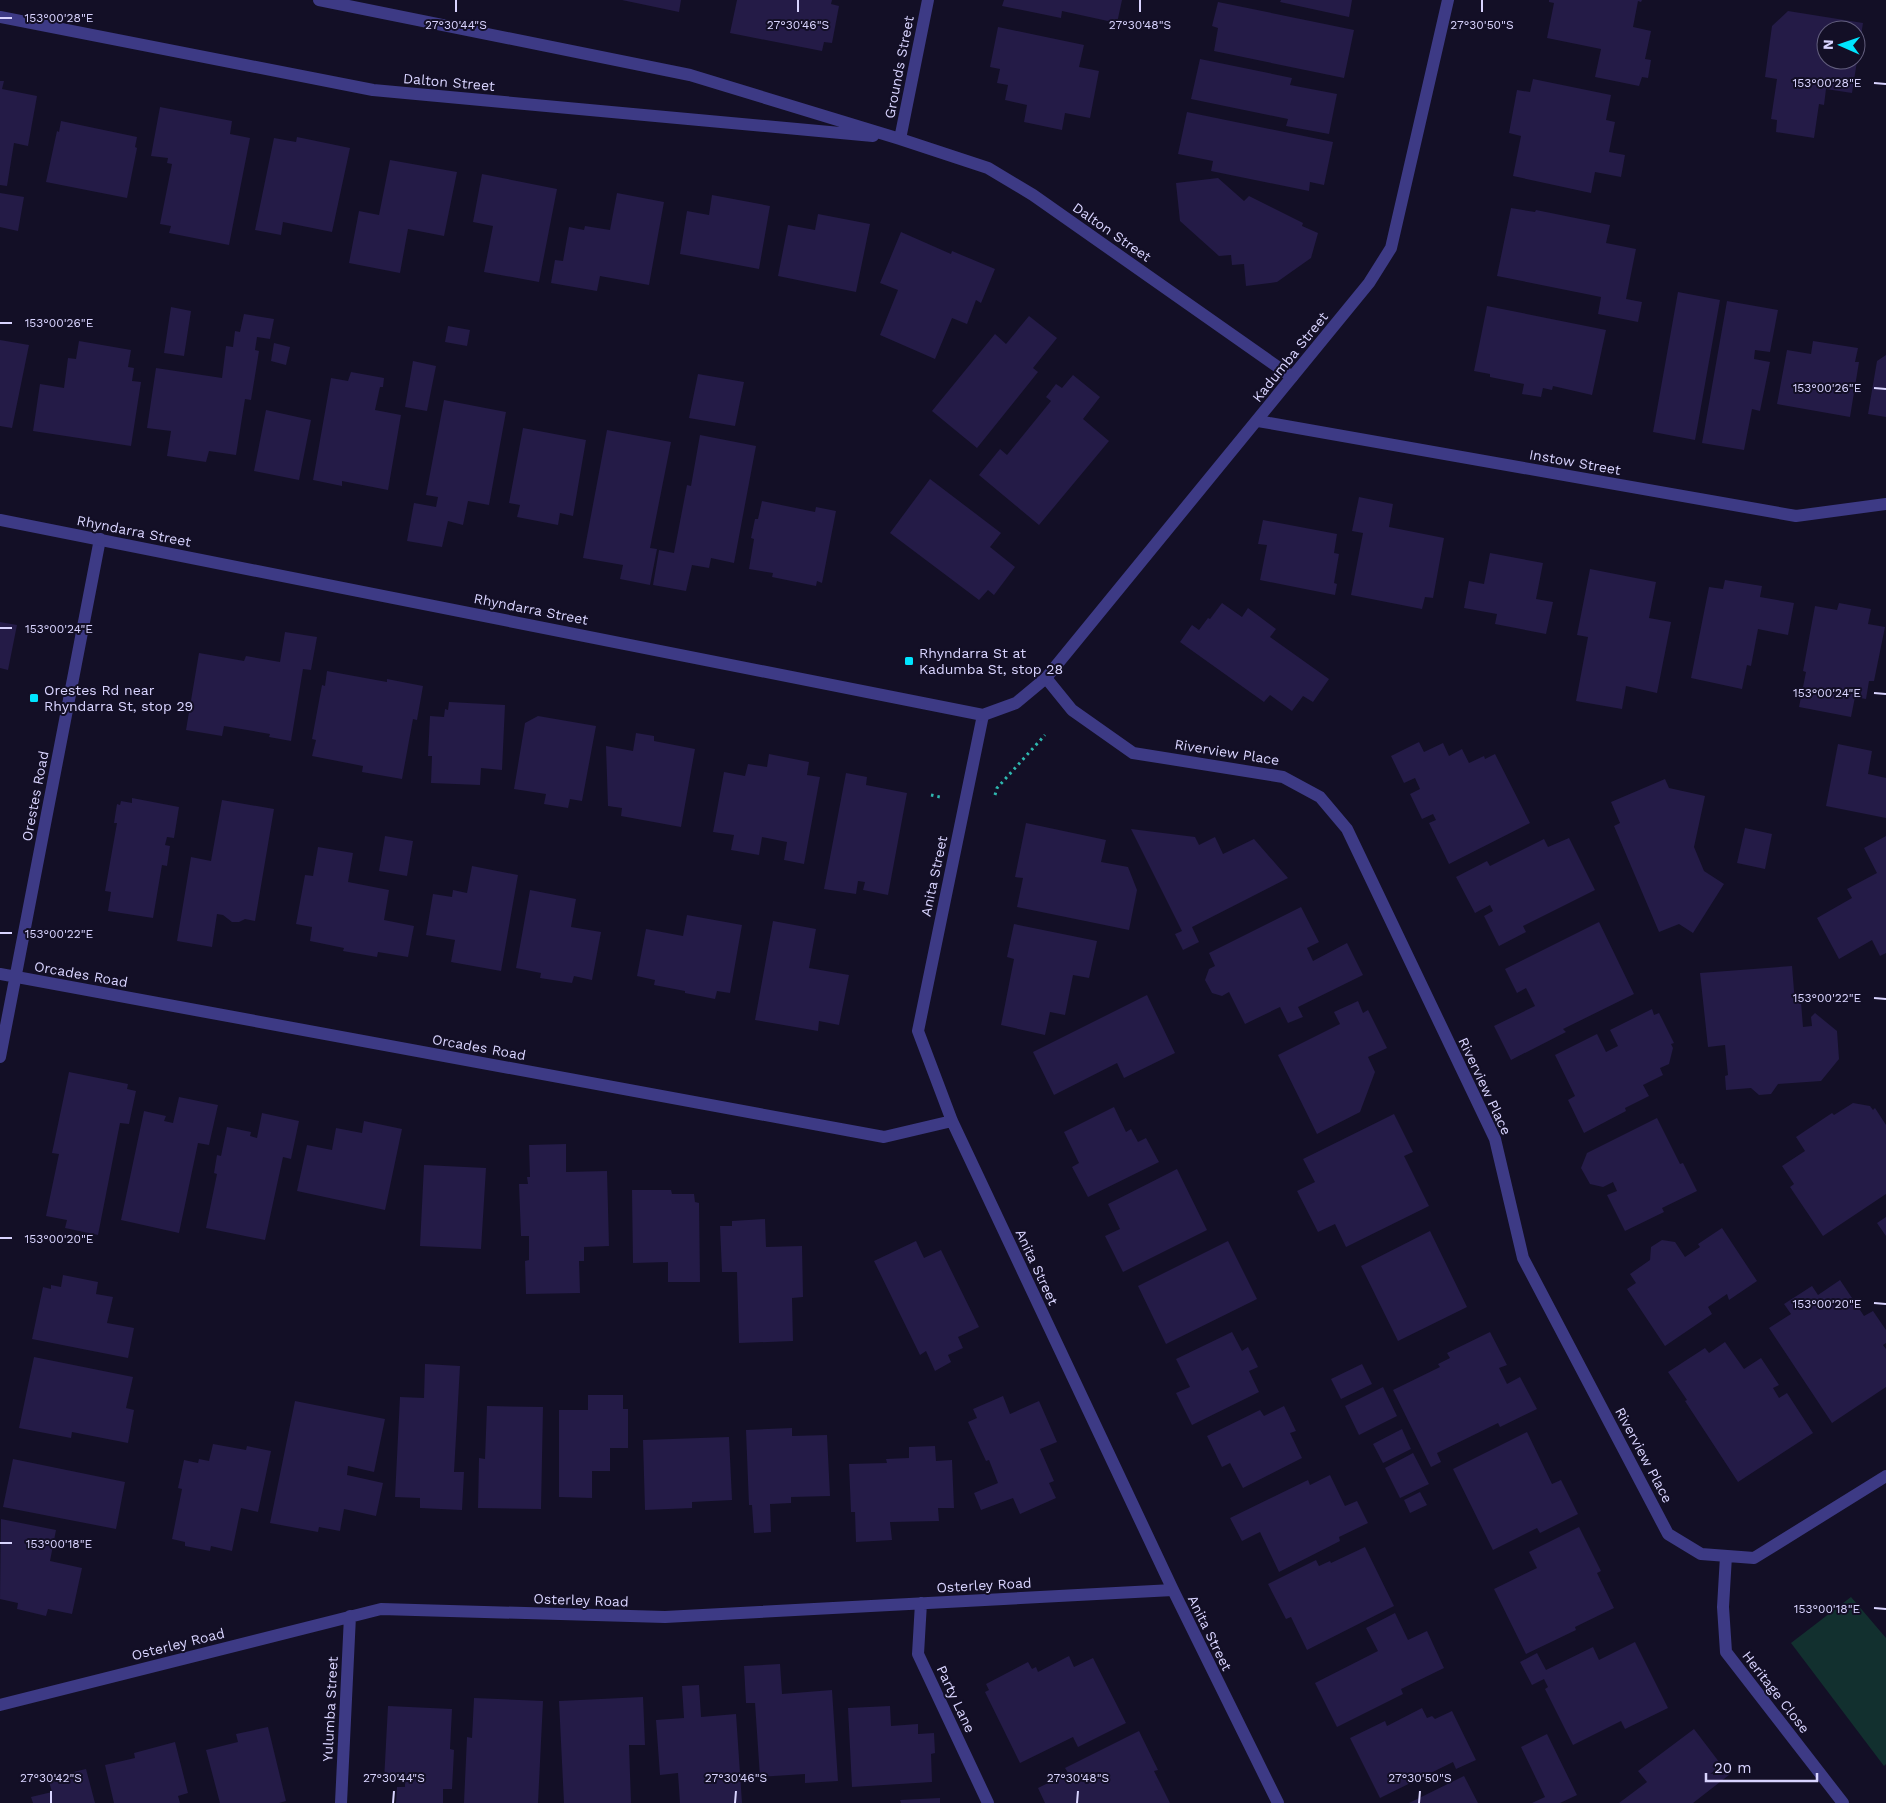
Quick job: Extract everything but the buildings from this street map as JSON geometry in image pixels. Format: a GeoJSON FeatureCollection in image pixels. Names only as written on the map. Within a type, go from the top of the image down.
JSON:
{"type":"FeatureCollection","features":[{"type":"Feature","properties":{"kind":"street","name":"Dalton Street"},"geometry":{"type":"LineString","coordinates":[[319,0],[690,75],[988,168],[1033,195],[1292,377]]}},
{"type":"Feature","properties":{"kind":"street","name":"Grounds Street"},"geometry":{"type":"LineString","coordinates":[[900,139],[928,0]]}},
{"type":"Feature","properties":{"kind":"street","name":"Kadumba Street"},"geometry":{"type":"LineString","coordinates":[[1046,678],[1369,283],[1391,248],[1448,0]]}},
{"type":"Feature","properties":{"kind":"street","name":"Dalton Street"},"geometry":{"type":"LineString","coordinates":[[0,17],[373,90],[900,139]]}},
{"type":"Feature","properties":{"kind":"street","name":"Instow Street"},"geometry":{"type":"LineString","coordinates":[[1258,420],[1796,516],[1886,504]]}},
{"type":"Feature","properties":{"kind":"street","name":"Rhyndarra Street"},"geometry":{"type":"LineString","coordinates":[[0,520],[983,714],[1016,703],[1046,678]]}},
{"type":"Feature","properties":{"kind":"street","name":"Orestes Road"},"geometry":{"type":"LineString","coordinates":[[0,1057],[100,539]]}},
{"type":"Feature","properties":{"kind":"street","name":"Riverview Place"},"geometry":{"type":"LineString","coordinates":[[1046,678],[1072,710],[1133,753],[1284,777],[1320,797],[1348,829],[1495,1139],[1523,1258],[1668,1534],[1702,1554],[1754,1558],[1886,1476]]}},
{"type":"Feature","properties":{"kind":"street","name":"Anita Street"},"geometry":{"type":"LineString","coordinates":[[983,714],[918,1031],[952,1121],[1172,1590],[1278,1803]]}},
{"type":"Feature","properties":{"kind":"street","name":"Orcades Road"},"geometry":{"type":"LineString","coordinates":[[0,974],[884,1137],[952,1121]]}},
{"type":"Feature","properties":{"kind":"street","name":"Heritage Close"},"geometry":{"type":"LineString","coordinates":[[1726,1556],[1723,1607],[1726,1652],[1843,1803]]}},
{"type":"Feature","properties":{"kind":"street","name":"Osterley Road"},"geometry":{"type":"LineString","coordinates":[[0,1704],[381,1609],[665,1617],[1172,1590]]}},
{"type":"Feature","properties":{"kind":"street","name":"Party Lane"},"geometry":{"type":"LineString","coordinates":[[921,1603],[918,1654],[988,1803]]}},
{"type":"Feature","properties":{"kind":"street","name":"Yulumba Street"},"geometry":{"type":"LineString","coordinates":[[341,1803],[350,1616]]}},
{"type":"Feature","properties":{"kind":"path"},"geometry":{"type":"LineString","coordinates":[[995,797],[997,788],[1045,735]]}},
{"type":"Feature","properties":{"kind":"green space"},"geometry":{"type":"Polygon","coordinates":[[[1851,1597],[1886,1638],[1886,1764],[1884,1766],[1791,1643],[1851,1597]]]}},
{"type":"Feature","properties":{"kind":"place","name":"Rhyndarra St at Kadumba St, stop 28"},"geometry":{"type":"Point","coordinates":[909,661]}},
{"type":"Feature","properties":{"kind":"place","name":"Orestes Rd near Rhyndarra St, stop 29"},"geometry":{"type":"Point","coordinates":[34,698]}}]}
